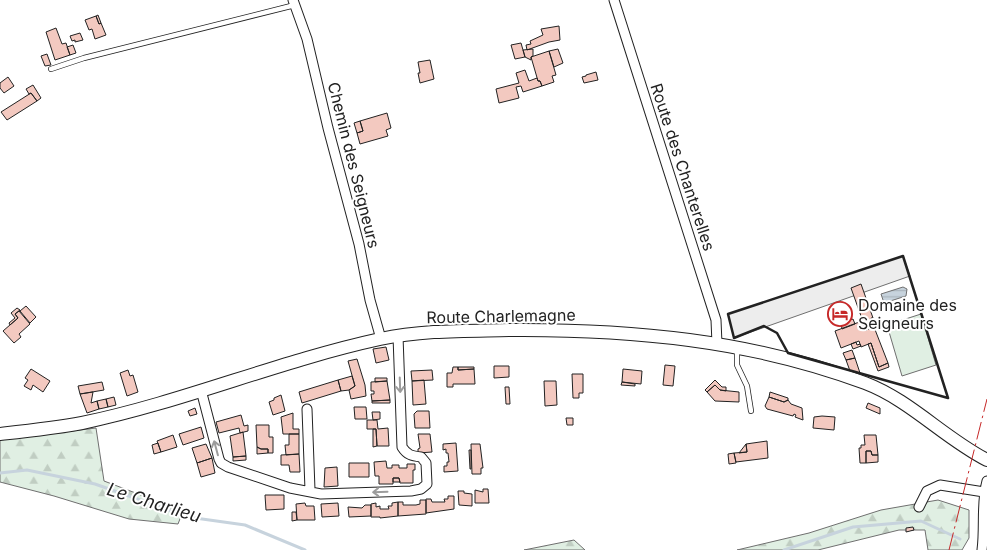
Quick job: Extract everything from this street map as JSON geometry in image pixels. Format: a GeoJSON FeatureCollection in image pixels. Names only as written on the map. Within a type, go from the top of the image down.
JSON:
{"type":"FeatureCollection","features":[{"type":"Feature","properties":{"kind":"main road","name":"Route Charlemagne"},"geometry":{"type":"LineString","coordinates":[[0,434],[83,422],[144,407],[381,339],[446,331],[577,330],[662,336],[717,344],[816,368],[878,389],[906,405],[968,449],[987,460]]}},
{"type":"Feature","properties":{"kind":"street","name":"Route des Chanterelles"},"geometry":{"type":"LineString","coordinates":[[614,0],[716,320],[717,344]]}},
{"type":"Feature","properties":{"kind":"street","name":"Chemin des Seigneurs"},"geometry":{"type":"LineString","coordinates":[[294,3],[307,39],[381,339]]}},
{"type":"Feature","properties":{"kind":"street"},"geometry":{"type":"LineString","coordinates":[[201,390],[221,463],[228,467],[290,488],[310,490],[321,494],[421,489],[427,484],[426,464],[421,457],[406,454],[402,447],[398,336]]}},
{"type":"Feature","properties":{"kind":"street"},"geometry":{"type":"LineString","coordinates":[[307,409],[310,490]]}},
{"type":"Feature","properties":{"kind":"street"},"geometry":{"type":"LineString","coordinates":[[982,550],[984,492],[987,481]]}},
{"type":"Feature","properties":{"kind":"street"},"geometry":{"type":"LineString","coordinates":[[919,507],[927,491],[940,485],[984,492]]}},
{"type":"Feature","properties":{"kind":"lane"},"geometry":{"type":"LineString","coordinates":[[51,69],[84,58],[294,3]]}},
{"type":"Feature","properties":{"kind":"lane"},"geometry":{"type":"LineString","coordinates":[[737,348],[738,365],[747,386],[751,411]]}},
{"type":"Feature","properties":{"kind":"green space"},"geometry":{"type":"Polygon","coordinates":[[[921,314],[936,365],[902,376],[887,325],[921,314]]]}},
{"type":"Feature","properties":{"kind":"green space"},"geometry":{"type":"Polygon","coordinates":[[[96,428],[104,481],[183,511],[178,524],[129,519],[0,482],[0,440],[96,428]]]}},
{"type":"Feature","properties":{"kind":"green space"},"geometry":{"type":"Polygon","coordinates":[[[938,500],[969,510],[969,538],[962,550],[928,550],[925,530],[899,530],[818,550],[737,550],[809,533],[881,510],[938,500]]]}},
{"type":"Feature","properties":{"kind":"green space"},"geometry":{"type":"Polygon","coordinates":[[[574,540],[585,550],[524,550],[574,540]]]}},
{"type":"Feature","properties":{"kind":"shaded area"},"geometry":{"type":"Polygon","coordinates":[[[903,256],[910,276],[734,338],[728,314],[903,256]]]}},
{"type":"Feature","properties":{"kind":"shaded area"},"geometry":{"type":"Polygon","coordinates":[[[903,287],[907,289],[906,296],[884,303],[881,294],[903,287]]]}},
{"type":"Feature","properties":{"kind":"building"},"geometry":{"type":"Polygon","coordinates":[[[98,15],[101,23],[99,24],[96,16],[98,15]]]}},
{"type":"Feature","properties":{"kind":"building"},"geometry":{"type":"Polygon","coordinates":[[[96,16],[106,35],[95,39],[92,29],[89,30],[85,20],[96,16]]]}},
{"type":"Feature","properties":{"kind":"building"},"geometry":{"type":"Polygon","coordinates":[[[559,26],[560,40],[527,50],[526,45],[531,44],[530,41],[543,35],[541,29],[559,26]]]}},
{"type":"Feature","properties":{"kind":"building"},"geometry":{"type":"Polygon","coordinates":[[[56,28],[62,44],[66,43],[70,55],[55,60],[46,32],[56,28]]]}},
{"type":"Feature","properties":{"kind":"building"},"geometry":{"type":"Polygon","coordinates":[[[80,33],[83,40],[72,41],[70,36],[80,33]]]}},
{"type":"Feature","properties":{"kind":"building"},"geometry":{"type":"Polygon","coordinates":[[[521,43],[525,57],[515,59],[511,45],[521,43]]]}},
{"type":"Feature","properties":{"kind":"building"},"geometry":{"type":"Polygon","coordinates":[[[73,45],[76,53],[70,55],[67,47],[73,45]]]}},
{"type":"Feature","properties":{"kind":"building"},"geometry":{"type":"Polygon","coordinates":[[[533,49],[531,60],[525,57],[523,50],[533,49]]]}},
{"type":"Feature","properties":{"kind":"building"},"geometry":{"type":"Polygon","coordinates":[[[558,49],[563,63],[554,67],[549,51],[558,49]]]}},
{"type":"Feature","properties":{"kind":"building"},"geometry":{"type":"Polygon","coordinates":[[[549,51],[556,75],[552,76],[554,82],[542,86],[540,81],[538,81],[531,57],[549,51]]]}},
{"type":"Feature","properties":{"kind":"building"},"geometry":{"type":"Polygon","coordinates":[[[47,54],[51,65],[45,66],[41,56],[47,54]]]}},
{"type":"Feature","properties":{"kind":"building"},"geometry":{"type":"Polygon","coordinates":[[[430,60],[434,79],[420,83],[418,62],[430,60]]]}},
{"type":"Feature","properties":{"kind":"building"},"geometry":{"type":"Polygon","coordinates":[[[525,70],[529,81],[537,78],[542,86],[523,92],[521,86],[516,87],[519,98],[499,103],[496,89],[519,83],[516,73],[525,70]]]}},
{"type":"Feature","properties":{"kind":"building"},"geometry":{"type":"Polygon","coordinates":[[[596,72],[598,80],[584,83],[582,77],[596,72]]]}},
{"type":"Feature","properties":{"kind":"building"},"geometry":{"type":"Polygon","coordinates":[[[8,77],[14,86],[4,93],[0,88],[0,83],[8,77]]]}},
{"type":"Feature","properties":{"kind":"building"},"geometry":{"type":"Polygon","coordinates":[[[33,85],[41,98],[37,101],[26,89],[33,85]]]}},
{"type":"Feature","properties":{"kind":"building"},"geometry":{"type":"Polygon","coordinates":[[[31,93],[37,101],[7,120],[1,112],[31,93]]]}},
{"type":"Feature","properties":{"kind":"building"},"geometry":{"type":"Polygon","coordinates":[[[387,113],[391,128],[386,130],[388,136],[360,144],[357,133],[363,131],[360,121],[387,113]]]}},
{"type":"Feature","properties":{"kind":"building"},"geometry":{"type":"Polygon","coordinates":[[[360,121],[363,131],[357,133],[354,123],[360,121]]]}},
{"type":"Feature","properties":{"kind":"building"},"geometry":{"type":"Polygon","coordinates":[[[861,284],[873,318],[871,318],[874,327],[866,330],[851,288],[861,284]]]}},
{"type":"Feature","properties":{"kind":"building"},"geometry":{"type":"Polygon","coordinates":[[[26,306],[36,317],[30,323],[20,311],[26,306]]]}},
{"type":"Feature","properties":{"kind":"building"},"geometry":{"type":"Polygon","coordinates":[[[17,308],[20,310],[15,314],[18,318],[10,325],[9,323],[15,318],[11,313],[17,308]]]}},
{"type":"Feature","properties":{"kind":"building"},"geometry":{"type":"Polygon","coordinates":[[[19,311],[30,324],[19,334],[21,337],[14,343],[3,331],[18,318],[15,314],[19,311]]]}},
{"type":"Feature","properties":{"kind":"building"},"geometry":{"type":"Polygon","coordinates":[[[853,319],[855,324],[842,329],[841,323],[853,319]]]}},
{"type":"Feature","properties":{"kind":"building"},"geometry":{"type":"Polygon","coordinates":[[[862,321],[866,330],[874,327],[888,363],[879,367],[871,343],[861,347],[859,341],[841,348],[835,331],[862,321]]]}},
{"type":"Feature","properties":{"kind":"building"},"geometry":{"type":"Polygon","coordinates":[[[856,342],[857,345],[860,344],[861,346],[853,349],[851,344],[856,342]]]}},
{"type":"Feature","properties":{"kind":"building"},"geometry":{"type":"Polygon","coordinates":[[[871,343],[879,367],[888,363],[889,367],[878,371],[868,344],[871,343]]]}},
{"type":"Feature","properties":{"kind":"building"},"geometry":{"type":"Polygon","coordinates":[[[386,347],[389,360],[376,363],[373,349],[386,347]]]}},
{"type":"Feature","properties":{"kind":"building"},"geometry":{"type":"Polygon","coordinates":[[[852,350],[855,358],[846,360],[843,353],[852,350]]]}},
{"type":"Feature","properties":{"kind":"building"},"geometry":{"type":"Polygon","coordinates":[[[855,358],[860,373],[850,371],[846,360],[855,358]]]}},
{"type":"Feature","properties":{"kind":"building"},"geometry":{"type":"Polygon","coordinates":[[[357,359],[365,385],[366,396],[351,399],[349,390],[355,386],[348,361],[357,359]]]}},
{"type":"Feature","properties":{"kind":"building"},"geometry":{"type":"Polygon","coordinates":[[[665,365],[675,366],[673,386],[663,385],[665,365]]]}},
{"type":"Feature","properties":{"kind":"building"},"geometry":{"type":"Polygon","coordinates":[[[494,366],[509,366],[509,377],[494,378],[494,366]]]}},
{"type":"Feature","properties":{"kind":"building"},"geometry":{"type":"Polygon","coordinates":[[[453,367],[458,367],[458,370],[474,369],[475,384],[453,384],[453,387],[447,387],[447,373],[452,373],[453,367]]]}},
{"type":"Feature","properties":{"kind":"building"},"geometry":{"type":"Polygon","coordinates":[[[458,367],[474,367],[474,369],[458,370],[458,367]]]}},
{"type":"Feature","properties":{"kind":"building"},"geometry":{"type":"Polygon","coordinates":[[[31,369],[50,381],[43,392],[33,385],[31,390],[24,386],[28,380],[25,378],[31,369]]]}},
{"type":"Feature","properties":{"kind":"building"},"geometry":{"type":"Polygon","coordinates":[[[623,369],[642,371],[641,384],[622,382],[623,369]]]}},
{"type":"Feature","properties":{"kind":"building"},"geometry":{"type":"Polygon","coordinates":[[[128,370],[130,376],[133,375],[138,392],[127,396],[120,373],[128,370]]]}},
{"type":"Feature","properties":{"kind":"building"},"geometry":{"type":"Polygon","coordinates":[[[432,370],[433,380],[412,381],[411,371],[432,370]]]}},
{"type":"Feature","properties":{"kind":"building"},"geometry":{"type":"Polygon","coordinates":[[[572,374],[583,374],[583,393],[579,393],[579,398],[573,398],[572,374]]]}},
{"type":"Feature","properties":{"kind":"building"},"geometry":{"type":"Polygon","coordinates":[[[352,376],[355,386],[349,390],[341,391],[338,380],[352,376]]]}},
{"type":"Feature","properties":{"kind":"building"},"geometry":{"type":"Polygon","coordinates":[[[375,378],[387,378],[387,381],[375,382],[375,378]]]}},
{"type":"Feature","properties":{"kind":"building"},"geometry":{"type":"Polygon","coordinates":[[[338,380],[341,391],[302,403],[299,392],[338,380]]]}},
{"type":"Feature","properties":{"kind":"building"},"geometry":{"type":"Polygon","coordinates":[[[424,380],[426,404],[413,405],[412,381],[424,380]]]}},
{"type":"Feature","properties":{"kind":"building"},"geometry":{"type":"Polygon","coordinates":[[[715,380],[722,387],[726,387],[726,391],[720,390],[715,385],[707,392],[705,390],[715,380]]]}},
{"type":"Feature","properties":{"kind":"building"},"geometry":{"type":"Polygon","coordinates":[[[387,381],[390,400],[372,401],[371,394],[374,394],[374,391],[371,391],[371,382],[387,381]]]}},
{"type":"Feature","properties":{"kind":"building"},"geometry":{"type":"Polygon","coordinates":[[[544,381],[556,381],[557,405],[545,406],[544,381]]]}},
{"type":"Feature","properties":{"kind":"building"},"geometry":{"type":"Polygon","coordinates":[[[102,382],[104,390],[80,394],[78,386],[102,382]]]}},
{"type":"Feature","properties":{"kind":"building"},"geometry":{"type":"Polygon","coordinates":[[[622,382],[635,384],[635,386],[621,385],[622,382]]]}},
{"type":"Feature","properties":{"kind":"building"},"geometry":{"type":"Polygon","coordinates":[[[715,385],[720,390],[739,392],[739,402],[715,401],[707,392],[715,385]]]}},
{"type":"Feature","properties":{"kind":"building"},"geometry":{"type":"Polygon","coordinates":[[[505,387],[509,387],[510,404],[506,404],[505,387]]]}},
{"type":"Feature","properties":{"kind":"building"},"geometry":{"type":"Polygon","coordinates":[[[93,392],[91,403],[97,401],[99,409],[87,413],[80,394],[93,392]]]}},
{"type":"Feature","properties":{"kind":"building"},"geometry":{"type":"Polygon","coordinates":[[[770,392],[788,398],[788,400],[784,402],[769,397],[770,392]]]}},
{"type":"Feature","properties":{"kind":"building"},"geometry":{"type":"Polygon","coordinates":[[[281,395],[285,411],[273,415],[269,402],[281,395]]]}},
{"type":"Feature","properties":{"kind":"building"},"geometry":{"type":"Polygon","coordinates":[[[114,397],[116,405],[108,407],[106,399],[114,397]]]}},
{"type":"Feature","properties":{"kind":"building"},"geometry":{"type":"Polygon","coordinates":[[[769,397],[784,402],[788,400],[791,404],[802,408],[803,420],[795,417],[796,415],[794,414],[793,416],[767,409],[765,406],[769,397]]]}},
{"type":"Feature","properties":{"kind":"building"},"geometry":{"type":"Polygon","coordinates":[[[106,399],[108,407],[99,409],[97,401],[106,399]]]}},
{"type":"Feature","properties":{"kind":"building"},"geometry":{"type":"Polygon","coordinates":[[[390,400],[390,403],[372,403],[372,401],[390,400]]]}},
{"type":"Feature","properties":{"kind":"building"},"geometry":{"type":"Polygon","coordinates":[[[868,403],[880,408],[880,414],[866,408],[868,403]]]}},
{"type":"Feature","properties":{"kind":"building"},"geometry":{"type":"Polygon","coordinates":[[[354,407],[366,407],[367,419],[355,419],[354,407]]]}},
{"type":"Feature","properties":{"kind":"building"},"geometry":{"type":"Polygon","coordinates":[[[195,408],[197,414],[190,416],[188,411],[195,408]]]}},
{"type":"Feature","properties":{"kind":"building"},"geometry":{"type":"Polygon","coordinates":[[[417,411],[429,411],[430,428],[415,428],[414,414],[417,411]]]}},
{"type":"Feature","properties":{"kind":"building"},"geometry":{"type":"Polygon","coordinates":[[[372,412],[380,412],[380,419],[373,420],[372,412]]]}},
{"type":"Feature","properties":{"kind":"building"},"geometry":{"type":"Polygon","coordinates":[[[293,413],[293,429],[299,429],[299,434],[283,434],[281,417],[293,413]]]}},
{"type":"Feature","properties":{"kind":"building"},"geometry":{"type":"Polygon","coordinates":[[[241,415],[244,426],[248,425],[248,431],[240,433],[239,428],[219,433],[216,422],[241,415]]]}},
{"type":"Feature","properties":{"kind":"building"},"geometry":{"type":"Polygon","coordinates":[[[814,417],[835,417],[834,430],[813,428],[814,417]]]}},
{"type":"Feature","properties":{"kind":"building"},"geometry":{"type":"Polygon","coordinates":[[[566,418],[573,418],[573,425],[567,425],[566,418]]]}},
{"type":"Feature","properties":{"kind":"building"},"geometry":{"type":"Polygon","coordinates":[[[367,420],[377,420],[378,429],[388,428],[389,446],[377,446],[376,429],[367,429],[367,420]]]}},
{"type":"Feature","properties":{"kind":"building"},"geometry":{"type":"Polygon","coordinates":[[[256,425],[269,425],[269,437],[273,437],[273,453],[268,453],[268,449],[257,447],[256,425]]]}},
{"type":"Feature","properties":{"kind":"building"},"geometry":{"type":"Polygon","coordinates":[[[201,427],[204,438],[183,445],[179,434],[201,427]]]}},
{"type":"Feature","properties":{"kind":"building"},"geometry":{"type":"Polygon","coordinates":[[[373,429],[376,429],[377,446],[373,447],[373,429]]]}},
{"type":"Feature","properties":{"kind":"building"},"geometry":{"type":"Polygon","coordinates":[[[243,432],[246,456],[233,457],[230,436],[243,432]]]}},
{"type":"Feature","properties":{"kind":"building"},"geometry":{"type":"Polygon","coordinates":[[[289,434],[299,434],[299,454],[286,455],[285,445],[289,445],[289,434]]]}},
{"type":"Feature","properties":{"kind":"building"},"geometry":{"type":"Polygon","coordinates":[[[418,434],[430,434],[432,452],[418,453],[420,448],[418,434]]]}},
{"type":"Feature","properties":{"kind":"building"},"geometry":{"type":"Polygon","coordinates":[[[173,435],[177,447],[161,452],[157,441],[173,435]]]}},
{"type":"Feature","properties":{"kind":"building"},"geometry":{"type":"Polygon","coordinates":[[[864,435],[876,435],[878,455],[872,455],[871,451],[866,451],[866,463],[860,463],[859,448],[861,448],[861,445],[865,445],[864,435]]]}},
{"type":"Feature","properties":{"kind":"building"},"geometry":{"type":"Polygon","coordinates":[[[767,441],[768,458],[736,462],[734,453],[747,452],[746,444],[767,441]]]}},
{"type":"Feature","properties":{"kind":"building"},"geometry":{"type":"Polygon","coordinates":[[[158,443],[161,452],[154,454],[152,445],[158,443]]]}},
{"type":"Feature","properties":{"kind":"building"},"geometry":{"type":"Polygon","coordinates":[[[456,443],[458,471],[444,472],[444,466],[447,466],[447,462],[449,462],[446,449],[443,450],[443,444],[456,443]]]}},
{"type":"Feature","properties":{"kind":"building"},"geometry":{"type":"Polygon","coordinates":[[[206,444],[212,458],[197,463],[192,448],[206,444]]]}},
{"type":"Feature","properties":{"kind":"building"},"geometry":{"type":"Polygon","coordinates":[[[471,444],[480,444],[483,468],[481,468],[481,474],[472,474],[471,444]]]}},
{"type":"Feature","properties":{"kind":"building"},"geometry":{"type":"Polygon","coordinates":[[[746,444],[747,452],[739,453],[746,444]]]}},
{"type":"Feature","properties":{"kind":"building"},"geometry":{"type":"Polygon","coordinates":[[[257,447],[268,449],[268,453],[257,454],[257,447]]]}},
{"type":"Feature","properties":{"kind":"building"},"geometry":{"type":"Polygon","coordinates":[[[469,450],[471,450],[471,469],[470,469],[469,450]]]}},
{"type":"Feature","properties":{"kind":"building"},"geometry":{"type":"Polygon","coordinates":[[[866,451],[871,451],[872,455],[878,455],[878,462],[866,463],[866,451]]]}},
{"type":"Feature","properties":{"kind":"building"},"geometry":{"type":"Polygon","coordinates":[[[734,453],[736,463],[729,464],[728,454],[734,453]]]}},
{"type":"Feature","properties":{"kind":"building"},"geometry":{"type":"Polygon","coordinates":[[[299,454],[300,472],[290,472],[289,465],[281,465],[281,455],[299,454]]]}},
{"type":"Feature","properties":{"kind":"building"},"geometry":{"type":"Polygon","coordinates":[[[246,456],[246,460],[233,461],[233,457],[246,456]]]}},
{"type":"Feature","properties":{"kind":"building"},"geometry":{"type":"Polygon","coordinates":[[[212,458],[215,473],[201,477],[197,463],[212,458]]]}},
{"type":"Feature","properties":{"kind":"building"},"geometry":{"type":"Polygon","coordinates":[[[386,461],[387,468],[392,468],[392,465],[399,465],[399,468],[407,468],[407,464],[415,464],[413,483],[400,483],[399,478],[393,478],[393,484],[379,484],[379,476],[375,476],[374,462],[386,461]]]}},
{"type":"Feature","properties":{"kind":"building"},"geometry":{"type":"Polygon","coordinates":[[[349,463],[369,463],[369,477],[349,477],[349,463]]]}},
{"type":"Feature","properties":{"kind":"building"},"geometry":{"type":"Polygon","coordinates":[[[337,467],[338,486],[324,487],[325,468],[337,467]]]}},
{"type":"Feature","properties":{"kind":"building"},"geometry":{"type":"Polygon","coordinates":[[[393,478],[399,478],[400,482],[393,482],[393,478]]]}},
{"type":"Feature","properties":{"kind":"building"},"geometry":{"type":"Polygon","coordinates":[[[483,489],[488,489],[489,503],[475,503],[475,490],[483,492],[483,489]]]}},
{"type":"Feature","properties":{"kind":"building"},"geometry":{"type":"Polygon","coordinates":[[[458,491],[472,494],[472,506],[459,505],[458,491]]]}},
{"type":"Feature","properties":{"kind":"building"},"geometry":{"type":"Polygon","coordinates":[[[265,495],[284,495],[284,509],[266,510],[265,495]]]}},
{"type":"Feature","properties":{"kind":"building"},"geometry":{"type":"Polygon","coordinates":[[[448,496],[454,496],[454,509],[426,513],[426,499],[431,499],[432,502],[445,502],[444,499],[448,499],[448,496]]]}},
{"type":"Feature","properties":{"kind":"building"},"geometry":{"type":"Polygon","coordinates":[[[420,500],[426,500],[426,514],[398,516],[398,502],[403,502],[403,505],[416,505],[420,504],[420,500]]]}},
{"type":"Feature","properties":{"kind":"building"},"geometry":{"type":"Polygon","coordinates":[[[398,502],[398,516],[371,517],[371,504],[376,503],[376,507],[380,506],[380,509],[389,509],[388,506],[398,502]]]}},
{"type":"Feature","properties":{"kind":"building"},"geometry":{"type":"Polygon","coordinates":[[[305,503],[306,506],[314,506],[315,520],[297,520],[296,504],[305,503]]]}},
{"type":"Feature","properties":{"kind":"building"},"geometry":{"type":"Polygon","coordinates":[[[338,503],[339,516],[322,517],[321,504],[338,503]]]}},
{"type":"Feature","properties":{"kind":"building"},"geometry":{"type":"Polygon","coordinates":[[[365,505],[371,505],[371,516],[349,517],[348,507],[362,508],[365,505]]]}},
{"type":"Feature","properties":{"kind":"building"},"geometry":{"type":"Polygon","coordinates":[[[292,512],[296,512],[297,520],[292,521],[292,512]]]}},
{"type":"Feature","properties":{"kind":"building"},"geometry":{"type":"Polygon","coordinates":[[[913,527],[914,530],[906,532],[906,528],[913,527]]]}},
{"type":"Feature","properties":{"kind":"waterway","name":"Le Charlieu"},"geometry":{"type":"LineString","coordinates":[[0,473],[27,470],[95,484],[188,517],[245,525],[305,550]]}},
{"type":"Feature","properties":{"kind":"waterway","name":"Le Charlieu"},"geometry":{"type":"LineString","coordinates":[[784,550],[853,527],[921,521],[960,539]]}},
{"type":"Feature","properties":{"kind":"wall"},"geometry":{"type":"LineString","coordinates":[[903,256],[948,398],[788,353],[777,333],[764,326],[734,338],[728,314],[903,256]]}},
{"type":"Feature","properties":{"kind":"power"},"geometry":{"type":"LineString","coordinates":[[949,550],[987,399]]}},
{"type":"Feature","properties":{"kind":"place","name":"Domaine des Seigneurs"},"geometry":{"type":"Point","coordinates":[840,314]}}]}
